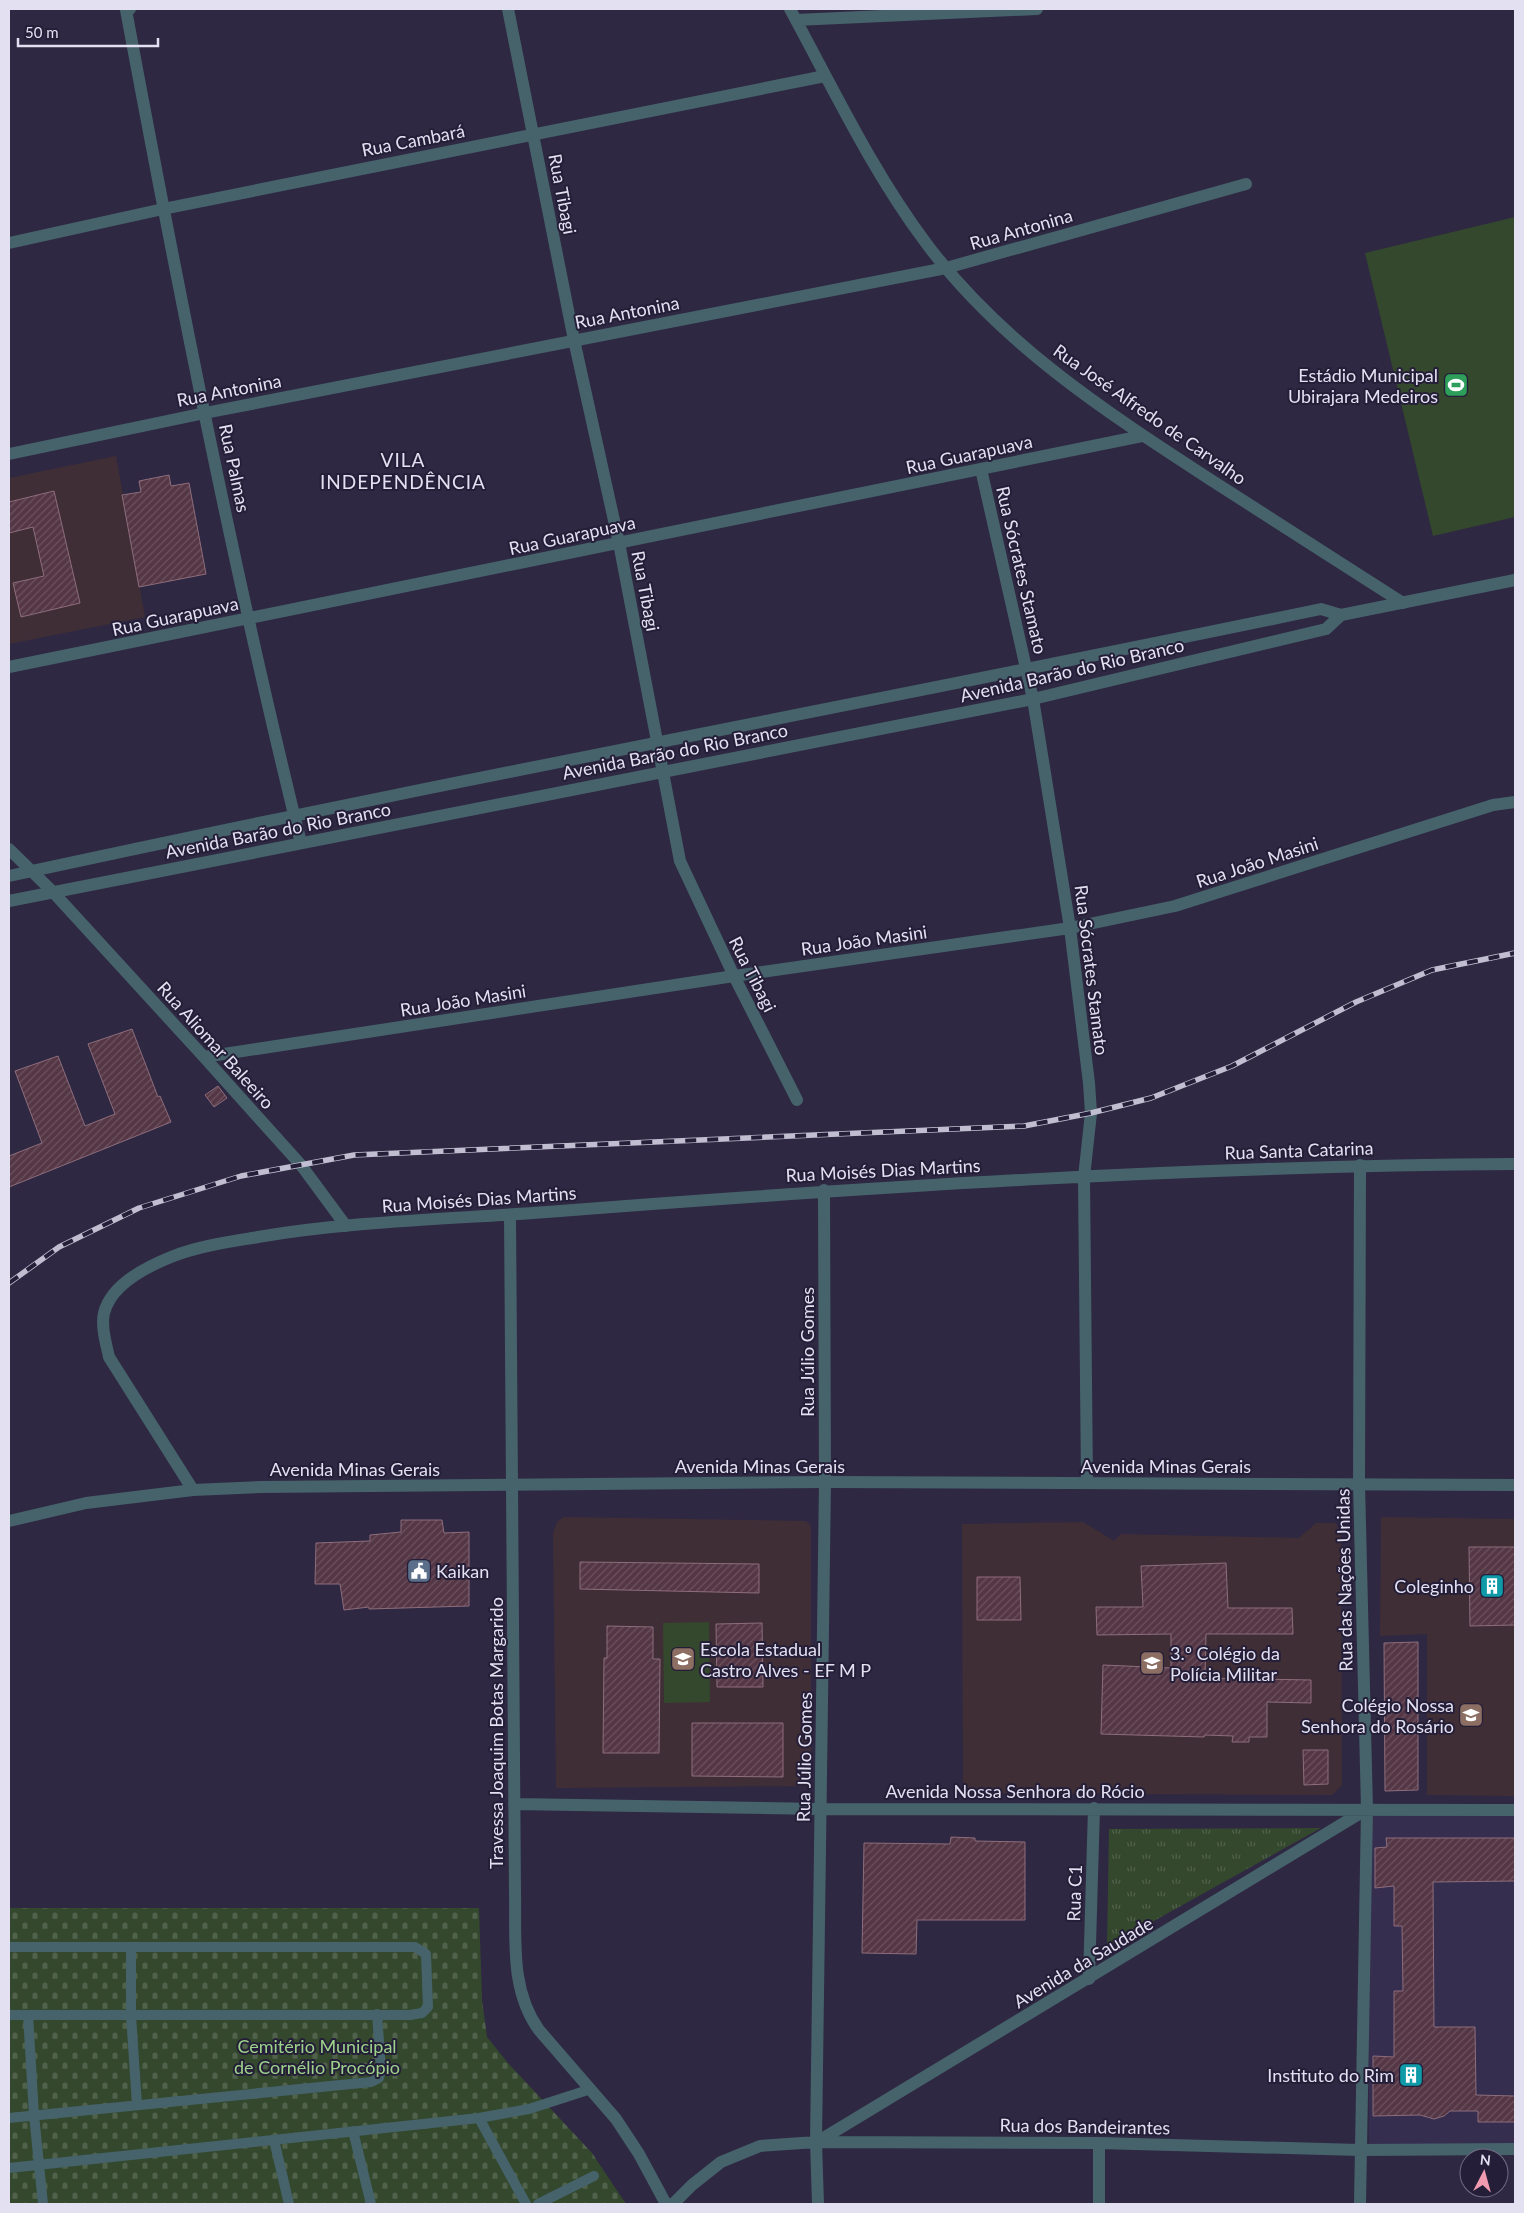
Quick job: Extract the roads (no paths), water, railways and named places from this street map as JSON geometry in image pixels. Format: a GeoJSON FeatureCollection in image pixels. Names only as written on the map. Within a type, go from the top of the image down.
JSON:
{"type":"FeatureCollection","features":[{"type":"Feature","properties":{"kind":"street","name":"Rua Palmas"},"geometry":{"type":"LineString","coordinates":[[128,9],[163,209],[205,413],[249,618],[301,843]]}},
{"type":"Feature","properties":{"kind":"street","name":"Rua Tibagi"},"geometry":{"type":"LineString","coordinates":[[508,9],[574,340],[619,543],[680,861],[734,976],[797,1100]]}},
{"type":"Feature","properties":{"kind":"street"},"geometry":{"type":"LineString","coordinates":[[793,14],[1037,9]]}},
{"type":"Feature","properties":{"kind":"street","name":"Rua José Alfredo de Carvalho"},"geometry":{"type":"LineString","coordinates":[[793,14],[825,76],[887,185],[926,243],[976,301],[1046,367],[1142,436],[1403,603]]}},
{"type":"Feature","properties":{"kind":"street","name":"Rua Cambará"},"geometry":{"type":"LineString","coordinates":[[9,244],[163,209],[825,76]]}},
{"type":"Feature","properties":{"kind":"street","name":"Rua Antonina"},"geometry":{"type":"LineString","coordinates":[[9,454],[205,413],[946,268],[1246,184]]}},
{"type":"Feature","properties":{"kind":"street","name":"Rua Guarapuava"},"geometry":{"type":"LineString","coordinates":[[9,667],[1142,436]]}},
{"type":"Feature","properties":{"kind":"street","name":"Rua Sócrates Stamato"},"geometry":{"type":"LineString","coordinates":[[981,469],[1033,699],[1070,928],[1091,1113],[1084,1177],[1087,1483]]}},
{"type":"Feature","properties":{"kind":"street","name":"Avenida Barão do Rio Branco"},"geometry":{"type":"LineString","coordinates":[[9,876],[294,815],[658,741],[1026,670],[1321,609],[1341,615],[1515,580]]}},
{"type":"Feature","properties":{"kind":"street","name":"Avenida Barão do Rio Branco"},"geometry":{"type":"LineString","coordinates":[[9,901],[1033,699],[1326,629],[1341,615]]}},
{"type":"Feature","properties":{"kind":"street","name":"Rua João Masini"},"geometry":{"type":"LineString","coordinates":[[204,1057],[734,976],[1070,928],[1175,906],[1493,805],[1515,802]]}},
{"type":"Feature","properties":{"kind":"street","name":"Rua Aliomar Baleeiro"},"geometry":{"type":"LineString","coordinates":[[9,849],[53,892],[301,1165],[346,1226]]}},
{"type":"Feature","properties":{"kind":"street","name":"Rua Santa Catarina"},"geometry":{"type":"LineString","coordinates":[[1084,1177],[1360,1165],[1515,1164]]}},
{"type":"Feature","properties":{"kind":"street","name":"Rua das Nações Unidas"},"geometry":{"type":"LineString","coordinates":[[1360,1165],[1359,1484],[1367,1809],[1360,2204]]}},
{"type":"Feature","properties":{"kind":"street","name":"Rua Moisés Dias Martins"},"geometry":{"type":"LineString","coordinates":[[193,1490],[109,1357],[104,1335],[104,1312],[114,1293],[135,1275],[170,1257],[208,1246],[307,1229],[824,1190],[1084,1177]]}},
{"type":"Feature","properties":{"kind":"street","name":"Rua Júlio Gomes"},"geometry":{"type":"LineString","coordinates":[[818,2204],[816,2142],[825,1482],[824,1190]]}},
{"type":"Feature","properties":{"kind":"street","name":"Travessa Joaquim Botas Margarido"},"geometry":{"type":"LineString","coordinates":[[510,1214],[514,1804],[516,1940],[521,1998],[528,2015],[539,2030],[616,2119],[639,2154],[666,2204]]}},
{"type":"Feature","properties":{"kind":"street","name":"Avenida Minas Gerais"},"geometry":{"type":"LineString","coordinates":[[9,1521],[86,1503],[193,1490],[260,1487],[825,1482],[1515,1485]]}},
{"type":"Feature","properties":{"kind":"street","name":"Avenida Nossa Senhora do Rócio"},"geometry":{"type":"LineString","coordinates":[[514,1804],[820,1808],[1515,1810]]}},
{"type":"Feature","properties":{"kind":"street","name":"Rua C1"},"geometry":{"type":"LineString","coordinates":[[1088,1979],[1094,1808]]}},
{"type":"Feature","properties":{"kind":"street","name":"Avenida da Saudade"},"geometry":{"type":"LineString","coordinates":[[816,2142],[1367,1809]]}},
{"type":"Feature","properties":{"kind":"street","name":"Rua dos Bandeirantes"},"geometry":{"type":"LineString","coordinates":[[673,2204],[692,2185],[721,2162],[760,2146],[816,2142],[1099,2143],[1360,2150],[1515,2150]]}},
{"type":"Feature","properties":{"kind":"street"},"geometry":{"type":"LineString","coordinates":[[1099,2143],[1099,2204]]}},
{"type":"Feature","properties":{"kind":"lane"},"geometry":{"type":"LineString","coordinates":[[9,1947],[415,1948],[426,1954],[428,2007],[422,2013],[377,2014],[9,2015]]}},
{"type":"Feature","properties":{"kind":"lane"},"geometry":{"type":"LineString","coordinates":[[131,1947],[131,2015],[137,2105]]}},
{"type":"Feature","properties":{"kind":"lane"},"geometry":{"type":"LineString","coordinates":[[9,2118],[371,2082],[379,2078],[381,2068],[377,2014]]}},
{"type":"Feature","properties":{"kind":"lane"},"geometry":{"type":"LineString","coordinates":[[28,2015],[34,2115],[43,2204]]}},
{"type":"Feature","properties":{"kind":"lane"},"geometry":{"type":"LineString","coordinates":[[9,2168],[479,2118],[529,2108],[591,2089]]}},
{"type":"Feature","properties":{"kind":"lane"},"geometry":{"type":"LineString","coordinates":[[479,2118],[526,2204]]}},
{"type":"Feature","properties":{"kind":"lane"},"geometry":{"type":"LineString","coordinates":[[353,2132],[371,2204]]}},
{"type":"Feature","properties":{"kind":"lane"},"geometry":{"type":"LineString","coordinates":[[274,2140],[289,2204]]}},
{"type":"Feature","properties":{"kind":"lane"},"geometry":{"type":"LineString","coordinates":[[538,2204],[594,2176]]}},
{"type":"Feature","properties":{"kind":"railway"},"geometry":{"type":"LineString","coordinates":[[9,1283],[59,1247],[139,1208],[241,1176],[354,1155],[1024,1126],[1091,1113],[1151,1098],[1232,1066],[1356,1002],[1432,970],[1515,953]]}},
{"type":"Feature","properties":{"kind":"place","name":"Estádio Municipal Ubirajara Medeiros"},"geometry":{"type":"Point","coordinates":[1456,385]}},
{"type":"Feature","properties":{"kind":"place","name":"Kaikan"},"geometry":{"type":"Point","coordinates":[419,1571]}},
{"type":"Feature","properties":{"kind":"place","name":"Coleginho"},"geometry":{"type":"Point","coordinates":[1492,1586]}},
{"type":"Feature","properties":{"kind":"place","name":"Escola Estadual Castro Alves - EF M P"},"geometry":{"type":"Point","coordinates":[683,1659]}},
{"type":"Feature","properties":{"kind":"place","name":"3.º Colégio da Polícia Militar"},"geometry":{"type":"Point","coordinates":[1152,1663]}},
{"type":"Feature","properties":{"kind":"place","name":"Colégio Nossa Senhora do Rosário"},"geometry":{"type":"Point","coordinates":[1471,1715]}},
{"type":"Feature","properties":{"kind":"place","name":"Instituto do Rim"},"geometry":{"type":"Point","coordinates":[1411,2075]}},
{"type":"Feature","properties":{"kind":"district","name":"VILA INDEPENDÊNCIA"},"geometry":{"type":"Point","coordinates":[403,470]}},
{"type":"Feature","properties":{"kind":"park label","name":"Cemitério Municipal de Cornélio Procópio"},"geometry":{"type":"Point","coordinates":[317,2056]}}]}
